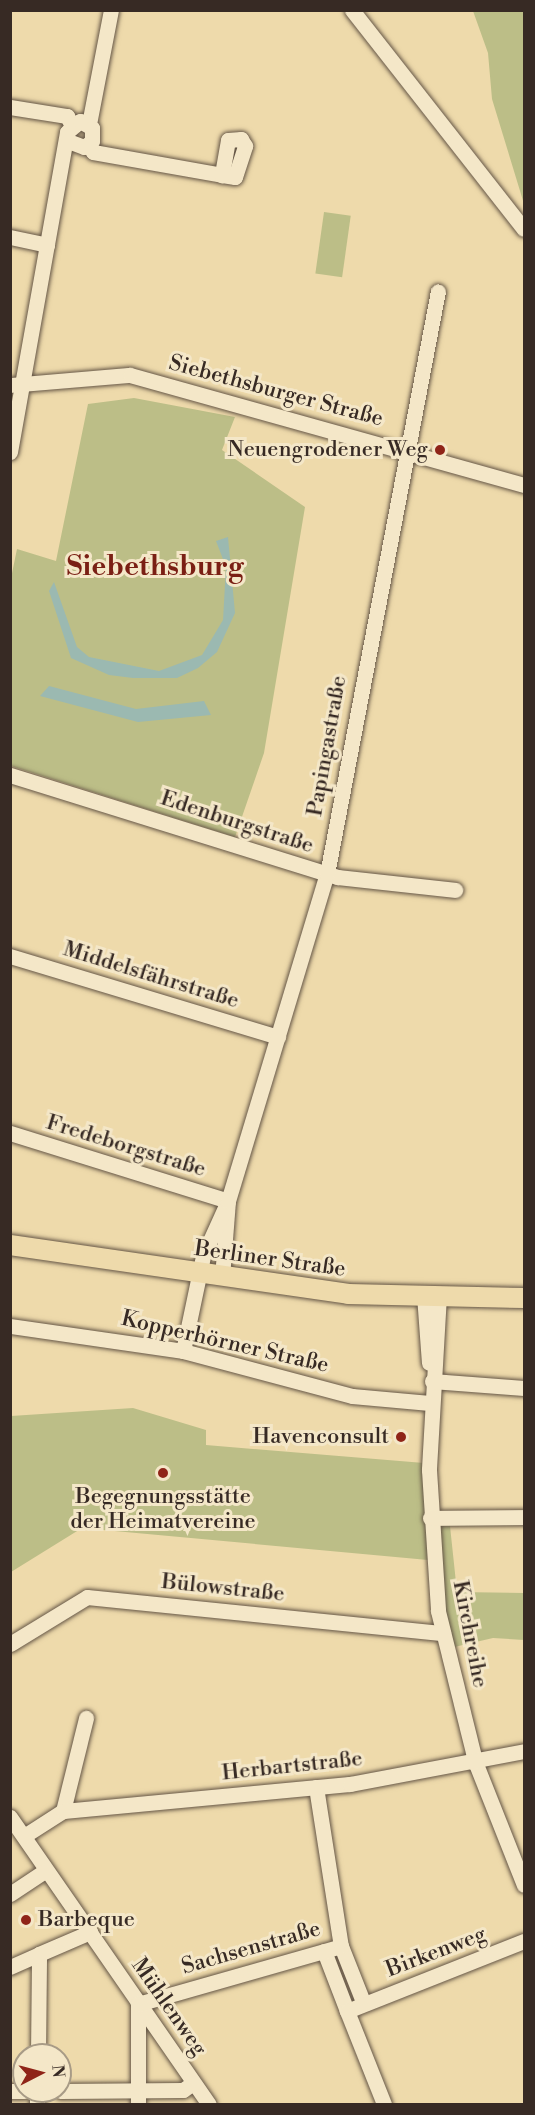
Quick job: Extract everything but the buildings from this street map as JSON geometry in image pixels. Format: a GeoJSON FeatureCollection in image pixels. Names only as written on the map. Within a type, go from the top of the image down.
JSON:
{"type":"FeatureCollection","features":[{"type":"Feature","properties":{"kind":"main road","name":"Berliner Straße"},"geometry":{"type":"LineString","coordinates":[[10,1245],[348,1294],[525,1298]]}},
{"type":"Feature","properties":{"kind":"street"},"geometry":{"type":"LineString","coordinates":[[88,145],[93,132],[89,124],[111,10]]}},
{"type":"Feature","properties":{"kind":"street"},"geometry":{"type":"LineString","coordinates":[[352,10],[525,229]]}},
{"type":"Feature","properties":{"kind":"street"},"geometry":{"type":"LineString","coordinates":[[10,107],[67,117],[72,124],[16,384],[10,453]]}},
{"type":"Feature","properties":{"kind":"street"},"geometry":{"type":"LineString","coordinates":[[72,124],[89,124]]}},
{"type":"Feature","properties":{"kind":"street"},"geometry":{"type":"LineString","coordinates":[[68,141],[75,147],[88,145]]}},
{"type":"Feature","properties":{"kind":"street"},"geometry":{"type":"LineString","coordinates":[[88,145],[93,152],[222,175]]}},
{"type":"Feature","properties":{"kind":"street"},"geometry":{"type":"LineString","coordinates":[[10,237],[47,245]]}},
{"type":"Feature","properties":{"kind":"street","name":"Papingastraße"},"geometry":{"type":"LineString","coordinates":[[183,1351],[199,1274],[228,1201],[327,874],[404,448],[438,291]]}},
{"type":"Feature","properties":{"kind":"street","name":"Siebethsburger Straße"},"geometry":{"type":"LineString","coordinates":[[16,384],[130,375],[404,448],[525,485]]}},
{"type":"Feature","properties":{"kind":"street","name":"Edenburgstraße"},"geometry":{"type":"LineString","coordinates":[[10,775],[327,874],[367,883],[455,890]]}},
{"type":"Feature","properties":{"kind":"street","name":"Middelsfährstraße"},"geometry":{"type":"LineString","coordinates":[[10,956],[278,1037]]}},
{"type":"Feature","properties":{"kind":"street","name":"Fredeborgstraße"},"geometry":{"type":"LineString","coordinates":[[10,1133],[228,1201]]}},
{"type":"Feature","properties":{"kind":"street","name":"Papingastraße"},"geometry":{"type":"LineString","coordinates":[[222,1277],[228,1201]]}},
{"type":"Feature","properties":{"kind":"street","name":"Kirchreihe"},"geometry":{"type":"LineString","coordinates":[[431,1295],[430,1518],[443,1633],[476,1764],[525,1885]]}},
{"type":"Feature","properties":{"kind":"street","name":"Kopperhörner Straße"},"geometry":{"type":"LineString","coordinates":[[10,1326],[183,1351],[352,1396],[430,1402]]}},
{"type":"Feature","properties":{"kind":"street"},"geometry":{"type":"LineString","coordinates":[[432,1381],[525,1388]]}},
{"type":"Feature","properties":{"kind":"street"},"geometry":{"type":"LineString","coordinates":[[430,1518],[525,1517]]}},
{"type":"Feature","properties":{"kind":"street","name":"Bülowstraße"},"geometry":{"type":"LineString","coordinates":[[10,1644],[87,1597],[443,1633]]}},
{"type":"Feature","properties":{"kind":"street"},"geometry":{"type":"LineString","coordinates":[[63,1811],[86,1718]]}},
{"type":"Feature","properties":{"kind":"street","name":"Herbartstraße"},"geometry":{"type":"LineString","coordinates":[[24,1836],[63,1811],[316,1787],[476,1764],[525,1751]]}},
{"type":"Feature","properties":{"kind":"street"},"geometry":{"type":"LineString","coordinates":[[316,1787],[341,1946],[364,2004]]}},
{"type":"Feature","properties":{"kind":"street","name":"Mühlenweg"},"geometry":{"type":"LineString","coordinates":[[10,1816],[209,2104]]}},
{"type":"Feature","properties":{"kind":"street"},"geometry":{"type":"LineString","coordinates":[[10,1894],[46,1870]]}},
{"type":"Feature","properties":{"kind":"street"},"geometry":{"type":"LineString","coordinates":[[10,1967],[90,1932]]}},
{"type":"Feature","properties":{"kind":"street","name":"Birkenweg"},"geometry":{"type":"LineString","coordinates":[[347,2011],[525,1941]]}},
{"type":"Feature","properties":{"kind":"street","name":"Sachsenstraße"},"geometry":{"type":"LineString","coordinates":[[138,2004],[341,1946]]}},
{"type":"Feature","properties":{"kind":"street"},"geometry":{"type":"LineString","coordinates":[[324,1951],[384,2104]]}},
{"type":"Feature","properties":{"kind":"street"},"geometry":{"type":"LineString","coordinates":[[38,2043],[39,1954]]}},
{"type":"Feature","properties":{"kind":"street"},"geometry":{"type":"LineString","coordinates":[[138,2004],[138,2098]]}},
{"type":"Feature","properties":{"kind":"street"},"geometry":{"type":"LineString","coordinates":[[72,2092],[138,2098],[183,2090],[194,2083]]}},
{"type":"Feature","properties":{"kind":"green space"},"geometry":{"type":"Polygon","coordinates":[[[473,11],[524,11],[524,204],[492,99],[488,53],[473,11]]]}},
{"type":"Feature","properties":{"kind":"green space"},"geometry":{"type":"Polygon","coordinates":[[[324,212],[351,216],[342,277],[315,273],[324,212]]]}},
{"type":"Feature","properties":{"kind":"green space"},"geometry":{"type":"Polygon","coordinates":[[[134,398],[235,417],[222,450],[305,507],[264,753],[235,837],[11,766],[11,578],[17,549],[56,561],[88,404],[134,398]]]}},
{"type":"Feature","properties":{"kind":"green space"},"geometry":{"type":"Polygon","coordinates":[[[133,1408],[206,1430],[206,1445],[424,1463],[428,1560],[82,1528],[11,1572],[11,1416],[133,1408]]]}},
{"type":"Feature","properties":{"kind":"green space"},"geometry":{"type":"Polygon","coordinates":[[[434,1525],[450,1526],[457,1592],[524,1593],[524,1640],[493,1638],[450,1648],[434,1525]]]}},
{"type":"Feature","properties":{"kind":"water"},"geometry":{"type":"Polygon","coordinates":[[[228,537],[235,613],[217,652],[198,668],[177,678],[133,678],[109,675],[71,658],[49,591],[54,582],[77,647],[89,657],[159,671],[202,655],[223,620],[226,567],[216,541],[228,537]]]}},
{"type":"Feature","properties":{"kind":"water"},"geometry":{"type":"Polygon","coordinates":[[[49,686],[136,709],[204,701],[211,715],[138,722],[40,696],[49,686]]]}},
{"type":"Feature","properties":{"kind":"place","name":"Neuengrodener Weg"},"geometry":{"type":"Point","coordinates":[440,450]}},
{"type":"Feature","properties":{"kind":"place","name":"Havenconsult"},"geometry":{"type":"Point","coordinates":[401,1437]}},
{"type":"Feature","properties":{"kind":"place","name":"Begegnungsstätte der Heimatvereine"},"geometry":{"type":"Point","coordinates":[163,1473]}},
{"type":"Feature","properties":{"kind":"place","name":"Barbeque"},"geometry":{"type":"Point","coordinates":[26,1920]}},
{"type":"Feature","properties":{"kind":"district","name":"Siebethsburg"},"geometry":{"type":"Point","coordinates":[155,567]}}]}
